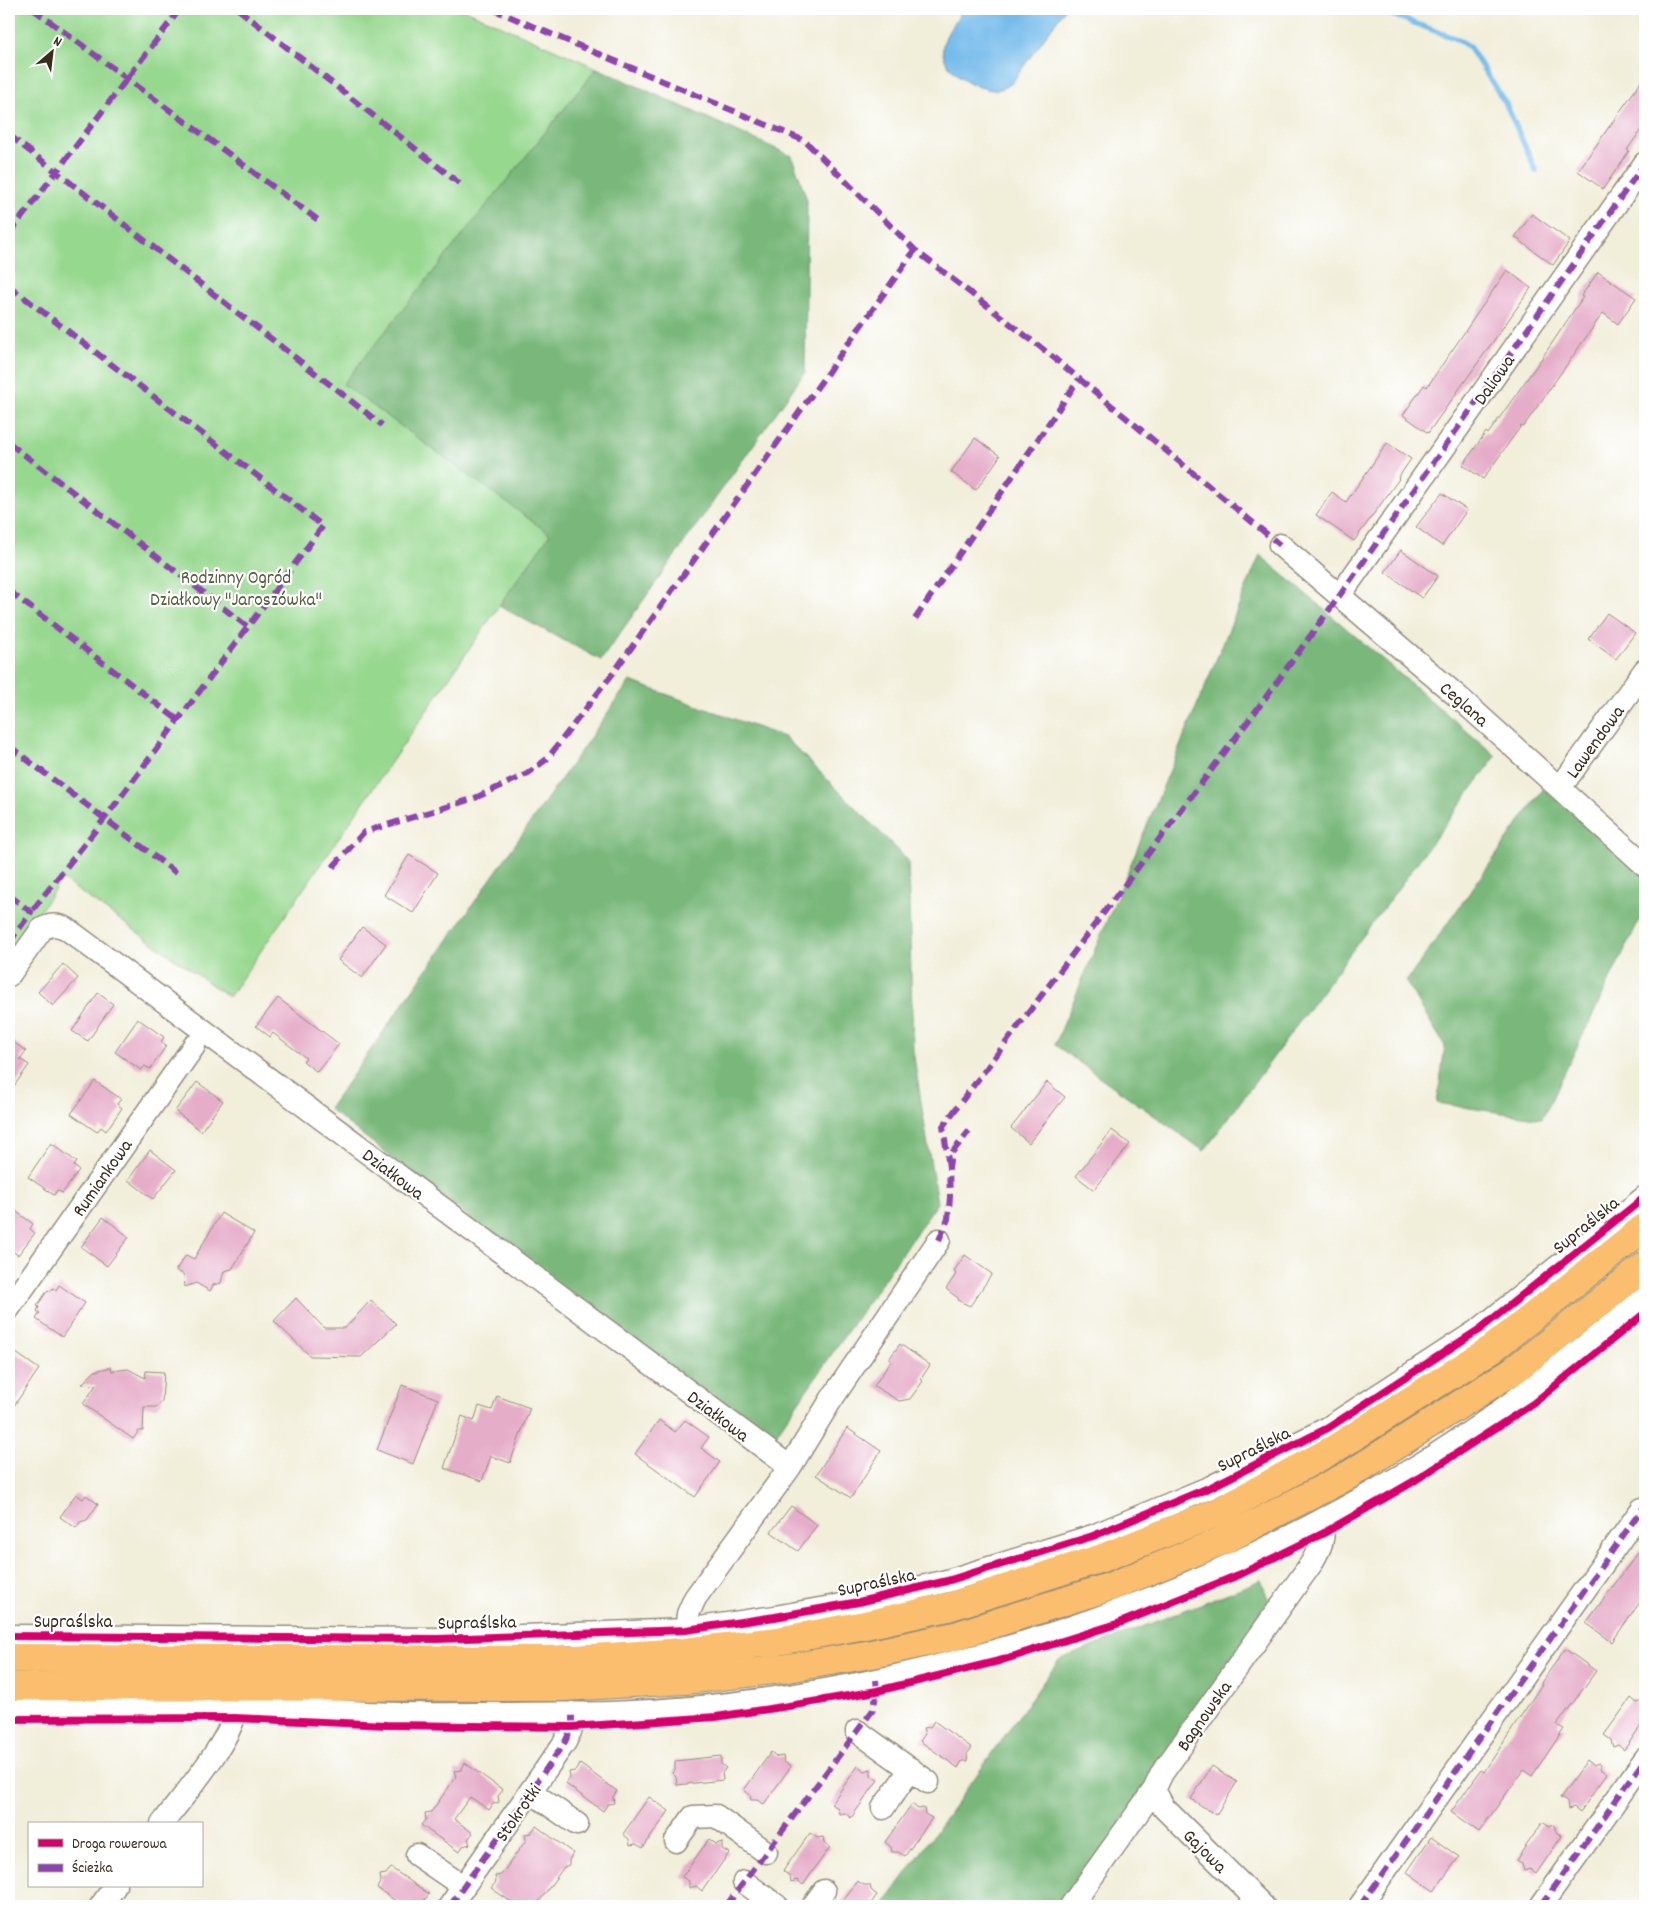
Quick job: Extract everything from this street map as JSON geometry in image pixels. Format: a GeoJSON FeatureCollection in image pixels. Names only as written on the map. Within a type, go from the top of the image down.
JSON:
{"type":"FeatureCollection","features":[{"type":"Feature","properties":{"kind":"main road"},"geometry":{"type":"LineString","coordinates":[[9,1658],[563,1660],[684,1652],[778,1640],[865,1625],[948,1607],[1102,1558],[1218,1512],[1318,1458],[1493,1348],[1645,1227]]}},
{"type":"Feature","properties":{"kind":"main road"},"geometry":{"type":"LineString","coordinates":[[9,1686],[565,1687],[685,1680],[782,1669],[872,1654],[954,1636],[1112,1586],[1226,1539],[1349,1475],[1514,1370],[1645,1266]]}},
{"type":"Feature","properties":{"kind":"street","name":"Daliowa"},"geometry":{"type":"LineString","coordinates":[[1340,595],[1645,163]]}},
{"type":"Feature","properties":{"kind":"street","name":"Ceglana"},"geometry":{"type":"LineString","coordinates":[[1280,545],[1456,695],[1645,865]]}},
{"type":"Feature","properties":{"kind":"street","name":"Lawendowa"},"geometry":{"type":"LineString","coordinates":[[1560,788],[1645,670]]}},
{"type":"Feature","properties":{"kind":"street","name":"Działkowa"},"geometry":{"type":"LineString","coordinates":[[9,975],[42,929],[50,925],[60,925],[67,929],[790,1468]]}},
{"type":"Feature","properties":{"kind":"street","name":"Rumiankowa"},"geometry":{"type":"LineString","coordinates":[[9,1308],[194,1046]]}},
{"type":"Feature","properties":{"kind":"street","name":"Supraślska"},"geometry":{"type":"LineString","coordinates":[[9,1636],[438,1639],[686,1630],[850,1604],[948,1581],[1093,1536],[1210,1487],[1328,1428],[1480,1329],[1645,1197]]}},
{"type":"Feature","properties":{"kind":"street"},"geometry":{"type":"LineString","coordinates":[[686,1630],[688,1614],[695,1598],[790,1468],[830,1400],[939,1240]]}},
{"type":"Feature","properties":{"kind":"street"},"geometry":{"type":"LineString","coordinates":[[9,1707],[45,1705],[236,1706],[366,1713],[612,1713],[717,1705],[794,1695],[876,1680],[990,1652],[1113,1612],[1168,1591],[1232,1565],[1322,1521],[1409,1472],[1528,1392],[1645,1298]]}},
{"type":"Feature","properties":{"kind":"street"},"geometry":{"type":"LineString","coordinates":[[1360,1906],[1642,1509]]}},
{"type":"Feature","properties":{"kind":"street","name":"Bagnowska"},"geometry":{"type":"LineString","coordinates":[[1071,1906],[1154,1790],[1162,1773],[1310,1564],[1320,1548],[1324,1533],[1322,1521]]}},
{"type":"Feature","properties":{"kind":"street"},"geometry":{"type":"LineString","coordinates":[[164,1822],[216,1752],[235,1718],[236,1706]]}},
{"type":"Feature","properties":{"kind":"street","name":"Stokrotki"},"geometry":{"type":"LineString","coordinates":[[460,1899],[565,1742],[572,1727],[572,1713]]}},
{"type":"Feature","properties":{"kind":"street"},"geometry":{"type":"LineString","coordinates":[[857,1731],[920,1776],[883,1808]]}},
{"type":"Feature","properties":{"kind":"street"},"geometry":{"type":"LineString","coordinates":[[1541,1906],[1645,1759]]}},
{"type":"Feature","properties":{"kind":"street","name":"Gajowa"},"geometry":{"type":"LineString","coordinates":[[1154,1790],[1164,1808],[1263,1906]]}},
{"type":"Feature","properties":{"kind":"street"},"geometry":{"type":"LineString","coordinates":[[531,1792],[577,1824]]}},
{"type":"Feature","properties":{"kind":"street"},"geometry":{"type":"LineString","coordinates":[[676,1841],[693,1817],[716,1816],[766,1852]]}},
{"type":"Feature","properties":{"kind":"street"},"geometry":{"type":"LineString","coordinates":[[417,1855],[460,1899]]}},
{"type":"Feature","properties":{"kind":"street"},"geometry":{"type":"LineString","coordinates":[[744,1882],[777,1906]]}},
{"type":"Feature","properties":{"kind":"street"},"geometry":{"type":"LineString","coordinates":[[101,1906],[114,1888]]}},
{"type":"Feature","properties":{"kind":"green space","name":"Rodzinny Ogród Działkowy \"Jaroszówka\""},"geometry":{"type":"Polygon","coordinates":[[[9,9],[463,9],[597,68],[344,384],[551,534],[499,606],[229,997],[62,879],[9,956],[9,9]]]}},
{"type":"Feature","properties":{"kind":"green space"},"geometry":{"type":"Polygon","coordinates":[[[597,68],[792,156],[807,200],[805,372],[601,660],[499,606],[550,534],[343,384],[597,68]]]}},
{"type":"Feature","properties":{"kind":"green space"},"geometry":{"type":"Polygon","coordinates":[[[1260,555],[1496,756],[1204,1151],[1055,1045],[1260,555]]]}},
{"type":"Feature","properties":{"kind":"green space"},"geometry":{"type":"Polygon","coordinates":[[[630,681],[786,738],[908,860],[913,1051],[937,1203],[767,1447],[329,1109],[630,681]]]}},
{"type":"Feature","properties":{"kind":"green space"},"geometry":{"type":"Polygon","coordinates":[[[1544,788],[1645,876],[1645,908],[1542,1119],[1437,1103],[1445,1046],[1406,982],[1544,788]]]}},
{"type":"Feature","properties":{"kind":"green space"},"geometry":{"type":"Polygon","coordinates":[[[1261,1580],[1270,1604],[1064,1906],[883,1906],[1059,1660],[1261,1580]]]}},
{"type":"Feature","properties":{"kind":"water"},"geometry":{"type":"Polygon","coordinates":[[[964,9],[1065,9],[1011,84],[995,90],[976,86],[959,76],[946,62],[943,46],[946,36],[964,9]]]}},
{"type":"Feature","properties":{"kind":"building"},"geometry":{"type":"Polygon","coordinates":[[[1645,76],[1645,124],[1603,189],[1578,171],[1645,76]]]}},
{"type":"Feature","properties":{"kind":"building"},"geometry":{"type":"Polygon","coordinates":[[[1532,214],[1570,241],[1553,265],[1515,237],[1532,214]]]}},
{"type":"Feature","properties":{"kind":"building"},"geometry":{"type":"Polygon","coordinates":[[[1507,270],[1531,288],[1428,433],[1403,415],[1424,385],[1427,387],[1507,270]]]}},
{"type":"Feature","properties":{"kind":"building"},"geometry":{"type":"Polygon","coordinates":[[[1598,272],[1636,298],[1618,324],[1603,313],[1523,427],[1521,426],[1483,479],[1463,465],[1486,432],[1488,434],[1544,355],[1598,272]]]}},
{"type":"Feature","properties":{"kind":"building"},"geometry":{"type":"Polygon","coordinates":[[[975,438],[1000,456],[976,490],[951,472],[975,438]]]}},
{"type":"Feature","properties":{"kind":"building"},"geometry":{"type":"Polygon","coordinates":[[[1387,443],[1411,459],[1399,479],[1354,541],[1316,515],[1332,492],[1346,502],[1387,443]]]}},
{"type":"Feature","properties":{"kind":"building"},"geometry":{"type":"Polygon","coordinates":[[[1442,493],[1467,510],[1442,546],[1416,527],[1442,493]]]}},
{"type":"Feature","properties":{"kind":"building"},"geometry":{"type":"Polygon","coordinates":[[[1401,550],[1438,576],[1422,598],[1385,572],[1401,550]]]}},
{"type":"Feature","properties":{"kind":"building"},"geometry":{"type":"Polygon","coordinates":[[[1607,613],[1635,633],[1616,659],[1588,639],[1607,613]]]}},
{"type":"Feature","properties":{"kind":"building"},"geometry":{"type":"Polygon","coordinates":[[[409,855],[438,873],[413,913],[384,895],[409,855]]]}},
{"type":"Feature","properties":{"kind":"building"},"geometry":{"type":"Polygon","coordinates":[[[362,927],[386,944],[362,978],[338,960],[362,927]]]}},
{"type":"Feature","properties":{"kind":"building"},"geometry":{"type":"Polygon","coordinates":[[[63,964],[78,978],[53,1006],[38,992],[63,964]]]}},
{"type":"Feature","properties":{"kind":"building"},"geometry":{"type":"Polygon","coordinates":[[[98,993],[113,1004],[88,1041],[72,1031],[98,993]]]}},
{"type":"Feature","properties":{"kind":"building"},"geometry":{"type":"Polygon","coordinates":[[[278,998],[339,1044],[317,1072],[303,1061],[306,1058],[273,1033],[270,1037],[256,1026],[278,998]]]}},
{"type":"Feature","properties":{"kind":"building"},"geometry":{"type":"Polygon","coordinates":[[[138,1019],[164,1037],[161,1042],[166,1046],[150,1069],[145,1066],[141,1070],[115,1052],[138,1019]]]}},
{"type":"Feature","properties":{"kind":"building"},"geometry":{"type":"Polygon","coordinates":[[[9,1039],[26,1051],[20,1059],[29,1065],[9,1093],[9,1039]]]}},
{"type":"Feature","properties":{"kind":"building"},"geometry":{"type":"Polygon","coordinates":[[[95,1081],[121,1099],[117,1104],[122,1108],[106,1131],[101,1127],[97,1132],[71,1114],[95,1081]]]}},
{"type":"Feature","properties":{"kind":"building"},"geometry":{"type":"Polygon","coordinates":[[[197,1082],[223,1101],[201,1131],[175,1111],[197,1082]]]}},
{"type":"Feature","properties":{"kind":"building"},"geometry":{"type":"Polygon","coordinates":[[[1047,1082],[1065,1097],[1029,1143],[1011,1128],[1047,1082]]]}},
{"type":"Feature","properties":{"kind":"building"},"geometry":{"type":"Polygon","coordinates":[[[1112,1130],[1130,1144],[1094,1190],[1076,1176],[1112,1130]]]}},
{"type":"Feature","properties":{"kind":"building"},"geometry":{"type":"Polygon","coordinates":[[[51,1143],[77,1162],[74,1166],[79,1170],[62,1193],[57,1190],[54,1195],[28,1177],[51,1143]]]}},
{"type":"Feature","properties":{"kind":"building"},"geometry":{"type":"Polygon","coordinates":[[[150,1150],[176,1170],[153,1199],[128,1180],[150,1150]]]}},
{"type":"Feature","properties":{"kind":"building"},"geometry":{"type":"Polygon","coordinates":[[[9,1206],[33,1224],[30,1229],[35,1233],[18,1255],[9,1249],[9,1206]]]}},
{"type":"Feature","properties":{"kind":"building"},"geometry":{"type":"Polygon","coordinates":[[[221,1213],[254,1233],[232,1269],[224,1271],[221,1283],[213,1285],[210,1291],[196,1283],[185,1287],[184,1275],[176,1270],[186,1255],[194,1259],[221,1213]]]}},
{"type":"Feature","properties":{"kind":"building"},"geometry":{"type":"Polygon","coordinates":[[[103,1217],[129,1237],[107,1266],[81,1247],[103,1217]]]}},
{"type":"Feature","properties":{"kind":"building"},"geometry":{"type":"Polygon","coordinates":[[[965,1255],[992,1274],[970,1306],[959,1301],[958,1298],[946,1289],[956,1274],[954,1271],[965,1255]]]}},
{"type":"Feature","properties":{"kind":"building"},"geometry":{"type":"Polygon","coordinates":[[[59,1285],[85,1303],[62,1337],[36,1319],[40,1313],[37,1311],[39,1307],[37,1306],[48,1290],[50,1292],[53,1288],[56,1290],[59,1285]]]}},
{"type":"Feature","properties":{"kind":"building"},"geometry":{"type":"Polygon","coordinates":[[[296,1298],[324,1328],[345,1328],[371,1300],[396,1324],[361,1357],[310,1356],[274,1321],[296,1298]]]}},
{"type":"Feature","properties":{"kind":"building"},"geometry":{"type":"Polygon","coordinates":[[[900,1344],[930,1365],[921,1379],[923,1381],[910,1399],[899,1401],[874,1386],[900,1344]]]}},
{"type":"Feature","properties":{"kind":"building"},"geometry":{"type":"Polygon","coordinates":[[[9,1348],[39,1369],[9,1413],[9,1348]]]}},
{"type":"Feature","properties":{"kind":"building"},"geometry":{"type":"Polygon","coordinates":[[[111,1367],[112,1371],[128,1369],[145,1378],[146,1371],[164,1372],[162,1402],[156,1407],[144,1407],[143,1431],[139,1431],[133,1439],[83,1404],[96,1385],[82,1384],[95,1371],[111,1367]]]}},
{"type":"Feature","properties":{"kind":"building"},"geometry":{"type":"Polygon","coordinates":[[[402,1385],[438,1399],[413,1464],[377,1450],[402,1385]]]}},
{"type":"Feature","properties":{"kind":"building"},"geometry":{"type":"Polygon","coordinates":[[[497,1396],[530,1408],[510,1463],[491,1456],[482,1481],[444,1468],[462,1416],[474,1421],[479,1406],[492,1410],[497,1396]]]}},
{"type":"Feature","properties":{"kind":"building"},"geometry":{"type":"Polygon","coordinates":[[[659,1420],[675,1432],[685,1420],[709,1437],[701,1448],[720,1462],[695,1497],[635,1454],[659,1420]]]}},
{"type":"Feature","properties":{"kind":"building"},"geometry":{"type":"Polygon","coordinates":[[[847,1428],[881,1451],[851,1498],[816,1475],[847,1428]]]}},
{"type":"Feature","properties":{"kind":"building"},"geometry":{"type":"Polygon","coordinates":[[[76,1494],[83,1499],[86,1495],[98,1504],[87,1520],[80,1522],[76,1528],[60,1517],[76,1494]]]}},
{"type":"Feature","properties":{"kind":"building"},"geometry":{"type":"Polygon","coordinates":[[[791,1506],[817,1525],[798,1551],[771,1532],[791,1506]]]}},
{"type":"Feature","properties":{"kind":"building"},"geometry":{"type":"Polygon","coordinates":[[[1645,1543],[1645,1595],[1612,1642],[1586,1623],[1645,1543]]]}},
{"type":"Feature","properties":{"kind":"building"},"geometry":{"type":"Polygon","coordinates":[[[1565,1649],[1596,1671],[1557,1725],[1564,1729],[1532,1776],[1523,1770],[1479,1832],[1451,1812],[1481,1770],[1484,1772],[1565,1649]]]}},
{"type":"Feature","properties":{"kind":"building"},"geometry":{"type":"Polygon","coordinates":[[[1631,1698],[1637,1703],[1643,1701],[1645,1720],[1624,1750],[1618,1745],[1613,1747],[1611,1740],[1604,1735],[1631,1698]]]}},
{"type":"Feature","properties":{"kind":"building"},"geometry":{"type":"Polygon","coordinates":[[[934,1721],[972,1748],[967,1754],[968,1761],[962,1761],[958,1768],[920,1741],[925,1734],[923,1728],[930,1727],[934,1721]]]}},
{"type":"Feature","properties":{"kind":"building"},"geometry":{"type":"Polygon","coordinates":[[[771,1752],[777,1757],[783,1756],[784,1762],[791,1766],[764,1804],[757,1800],[751,1800],[750,1795],[744,1790],[771,1752]]]}},
{"type":"Feature","properties":{"kind":"building"},"geometry":{"type":"Polygon","coordinates":[[[721,1756],[721,1764],[726,1768],[722,1773],[723,1780],[677,1785],[676,1777],[672,1773],[675,1769],[675,1761],[721,1756]]]}},
{"type":"Feature","properties":{"kind":"building"},"geometry":{"type":"Polygon","coordinates":[[[1587,1760],[1593,1765],[1599,1763],[1601,1770],[1607,1774],[1580,1812],[1574,1807],[1568,1809],[1567,1802],[1560,1798],[1587,1760]]]}},
{"type":"Feature","properties":{"kind":"building"},"geometry":{"type":"Polygon","coordinates":[[[465,1763],[503,1790],[498,1796],[499,1802],[493,1804],[489,1810],[470,1797],[454,1819],[473,1833],[468,1839],[470,1844],[463,1846],[459,1852],[421,1825],[426,1819],[425,1813],[431,1812],[456,1777],[454,1771],[461,1770],[465,1763]]]}},
{"type":"Feature","properties":{"kind":"building"},"geometry":{"type":"Polygon","coordinates":[[[580,1764],[617,1791],[613,1797],[614,1803],[608,1804],[603,1811],[566,1784],[570,1778],[569,1772],[575,1771],[580,1764]]]}},
{"type":"Feature","properties":{"kind":"building"},"geometry":{"type":"Polygon","coordinates":[[[858,1766],[865,1771],[871,1769],[871,1776],[878,1780],[851,1818],[845,1813],[839,1814],[838,1808],[831,1804],[858,1766]]]}},
{"type":"Feature","properties":{"kind":"building"},"geometry":{"type":"Polygon","coordinates":[[[1212,1766],[1237,1782],[1216,1815],[1191,1799],[1212,1766]]]}},
{"type":"Feature","properties":{"kind":"building"},"geometry":{"type":"Polygon","coordinates":[[[649,1797],[669,1811],[643,1848],[636,1844],[630,1845],[629,1839],[623,1834],[649,1797]]]}},
{"type":"Feature","properties":{"kind":"building"},"geometry":{"type":"Polygon","coordinates":[[[912,1804],[918,1809],[924,1808],[925,1814],[932,1818],[905,1856],[898,1852],[892,1852],[891,1847],[885,1842],[912,1804]]]}},
{"type":"Feature","properties":{"kind":"building"},"geometry":{"type":"Polygon","coordinates":[[[1543,1822],[1549,1827],[1554,1825],[1556,1832],[1562,1836],[1536,1874],[1530,1869],[1524,1871],[1522,1864],[1516,1860],[1543,1822]]]}},
{"type":"Feature","properties":{"kind":"building"},"geometry":{"type":"Polygon","coordinates":[[[536,1826],[573,1853],[569,1860],[569,1865],[564,1867],[536,1906],[517,1906],[491,1888],[496,1882],[495,1876],[501,1875],[526,1840],[525,1834],[531,1833],[536,1826]]]}},
{"type":"Feature","properties":{"kind":"building"},"geometry":{"type":"Polygon","coordinates":[[[810,1833],[817,1838],[823,1837],[824,1843],[830,1847],[803,1885],[797,1880],[791,1882],[790,1876],[783,1871],[810,1833]]]}},
{"type":"Feature","properties":{"kind":"building"},"geometry":{"type":"Polygon","coordinates":[[[1431,1837],[1459,1857],[1434,1891],[1407,1872],[1431,1837]]]}},
{"type":"Feature","properties":{"kind":"building"},"geometry":{"type":"Polygon","coordinates":[[[709,1839],[716,1844],[722,1842],[722,1849],[729,1853],[702,1891],[696,1886],[689,1888],[689,1881],[682,1877],[709,1839]]]}},
{"type":"Feature","properties":{"kind":"building"},"geometry":{"type":"Polygon","coordinates":[[[391,1868],[429,1894],[424,1901],[425,1906],[403,1906],[377,1888],[381,1881],[380,1875],[386,1874],[391,1868]]]}},
{"type":"Feature","properties":{"kind":"building"},"geometry":{"type":"Polygon","coordinates":[[[857,1881],[864,1885],[870,1885],[871,1890],[877,1895],[869,1906],[839,1906],[857,1881]]]}},
{"type":"Feature","properties":{"kind":"waterway"},"geometry":{"type":"LineString","coordinates":[[1377,9],[1454,38],[1470,48],[1506,104],[1536,171]]}},
{"type":"Feature","properties":{"kind":"marked path"},"geometry":{"type":"LineString","coordinates":[[33,9],[318,220]]}},
{"type":"Feature","properties":{"kind":"marked path"},"geometry":{"type":"LineString","coordinates":[[9,234],[180,9]]}},
{"type":"Feature","properties":{"kind":"marked path"},"geometry":{"type":"LineString","coordinates":[[238,9],[464,187]]}},
{"type":"Feature","properties":{"kind":"marked path"},"geometry":{"type":"LineString","coordinates":[[492,9],[805,141],[915,250],[1048,353],[1280,545]]}},
{"type":"Feature","properties":{"kind":"marked path"},"geometry":{"type":"LineString","coordinates":[[9,135],[382,425]]}},
{"type":"Feature","properties":{"kind":"marked path"},"geometry":{"type":"LineString","coordinates":[[949,1167],[943,1126],[1258,708],[1645,163]]}},
{"type":"Feature","properties":{"kind":"marked path"},"geometry":{"type":"LineString","coordinates":[[333,867],[364,832],[475,798],[527,774],[547,759],[614,672],[915,250]]}},
{"type":"Feature","properties":{"kind":"marked path"},"geometry":{"type":"LineString","coordinates":[[9,286],[323,526],[105,818],[31,912]]}},
{"type":"Feature","properties":{"kind":"marked path"},"geometry":{"type":"LineString","coordinates":[[915,619],[1079,379]]}},
{"type":"Feature","properties":{"kind":"marked path"},"geometry":{"type":"LineString","coordinates":[[9,443],[248,627]]}},
{"type":"Feature","properties":{"kind":"marked path"},"geometry":{"type":"LineString","coordinates":[[9,591],[178,720]]}},
{"type":"Feature","properties":{"kind":"marked path"},"geometry":{"type":"LineString","coordinates":[[9,746],[179,875]]}},
{"type":"Feature","properties":{"kind":"marked path"},"geometry":{"type":"LineString","coordinates":[[9,895],[31,912],[9,943]]}},
{"type":"Feature","properties":{"kind":"marked path"},"geometry":{"type":"LineString","coordinates":[[939,1240],[948,1219],[951,1154],[969,1131]]}},
{"type":"Feature","properties":{"kind":"marked path"},"geometry":{"type":"LineString","coordinates":[[1360,1906],[1642,1509]]}},
{"type":"Feature","properties":{"kind":"marked path"},"geometry":{"type":"LineString","coordinates":[[726,1906],[873,1710],[877,1691],[876,1680]]}},
{"type":"Feature","properties":{"kind":"marked path"},"geometry":{"type":"LineString","coordinates":[[450,1906],[565,1742],[572,1727],[572,1713]]}},
{"type":"Feature","properties":{"kind":"marked path"},"geometry":{"type":"LineString","coordinates":[[1541,1906],[1645,1759]]}},
{"type":"Feature","properties":{"kind":"cycle path"},"geometry":{"type":"LineString","coordinates":[[9,1636],[438,1639],[686,1630],[859,1602],[947,1581],[1093,1536],[1211,1487],[1328,1428],[1480,1329],[1645,1197]]}},
{"type":"Feature","properties":{"kind":"cycle path"},"geometry":{"type":"LineString","coordinates":[[9,1719],[235,1718],[386,1725],[572,1727],[716,1717],[795,1705],[877,1691],[999,1661],[1120,1623],[1241,1574],[1324,1533],[1411,1483],[1534,1403],[1645,1313]]}}]}
